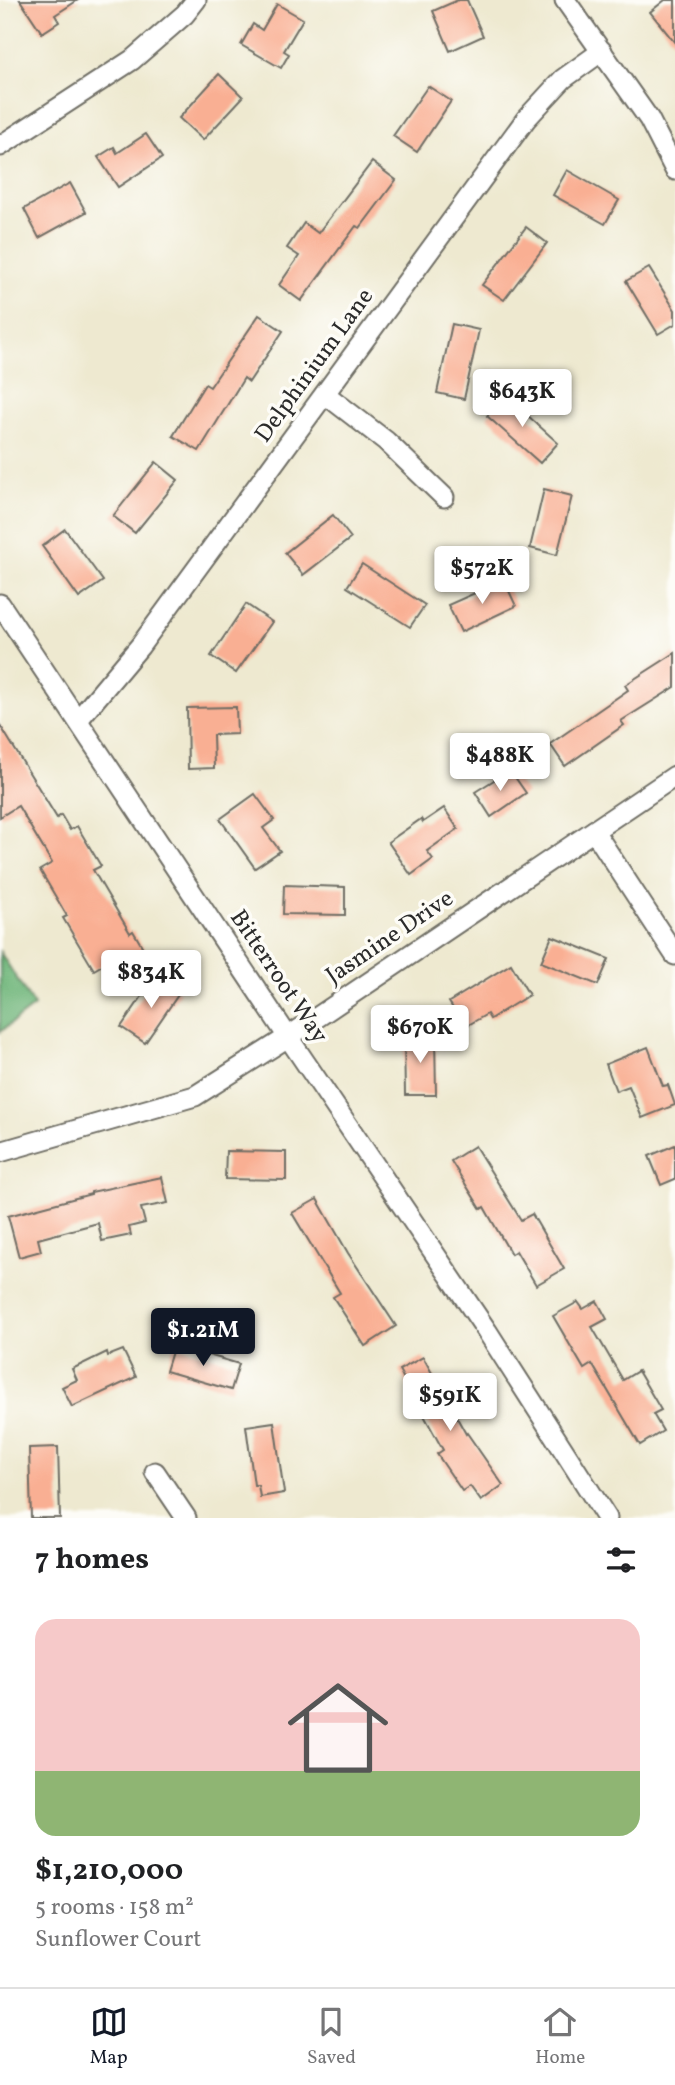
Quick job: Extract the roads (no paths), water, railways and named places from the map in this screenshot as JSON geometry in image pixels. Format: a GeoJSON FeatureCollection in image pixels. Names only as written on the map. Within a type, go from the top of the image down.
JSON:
{"type":"FeatureCollection","features":[{"type":"Feature","properties":{"kind":"street"},"geometry":{"type":"LineString","coordinates":[[0,146],[132,60],[185,14],[196,0]]}},
{"type":"Feature","properties":{"kind":"street"},"geometry":{"type":"LineString","coordinates":[[565,0],[649,119],[675,170]]}},
{"type":"Feature","properties":{"kind":"street","name":"Delphinium Lane"},"geometry":{"type":"LineString","coordinates":[[78,720],[140,646],[526,119],[563,79],[602,51]]}},
{"type":"Feature","properties":{"kind":"street"},"geometry":{"type":"LineString","coordinates":[[325,394],[386,441],[444,497]]}},
{"type":"Feature","properties":{"kind":"street","name":"Bitterroot Way"},"geometry":{"type":"LineString","coordinates":[[0,604],[487,1331],[607,1518]]}},
{"type":"Feature","properties":{"kind":"street","name":"Jasmine Drive"},"geometry":{"type":"LineString","coordinates":[[0,1152],[195,1096],[288,1037],[675,776]]}},
{"type":"Feature","properties":{"kind":"street"},"geometry":{"type":"LineString","coordinates":[[594,831],[675,955]]}},
{"type":"Feature","properties":{"kind":"street"},"geometry":{"type":"LineString","coordinates":[[155,1472],[186,1518]]}}]}
